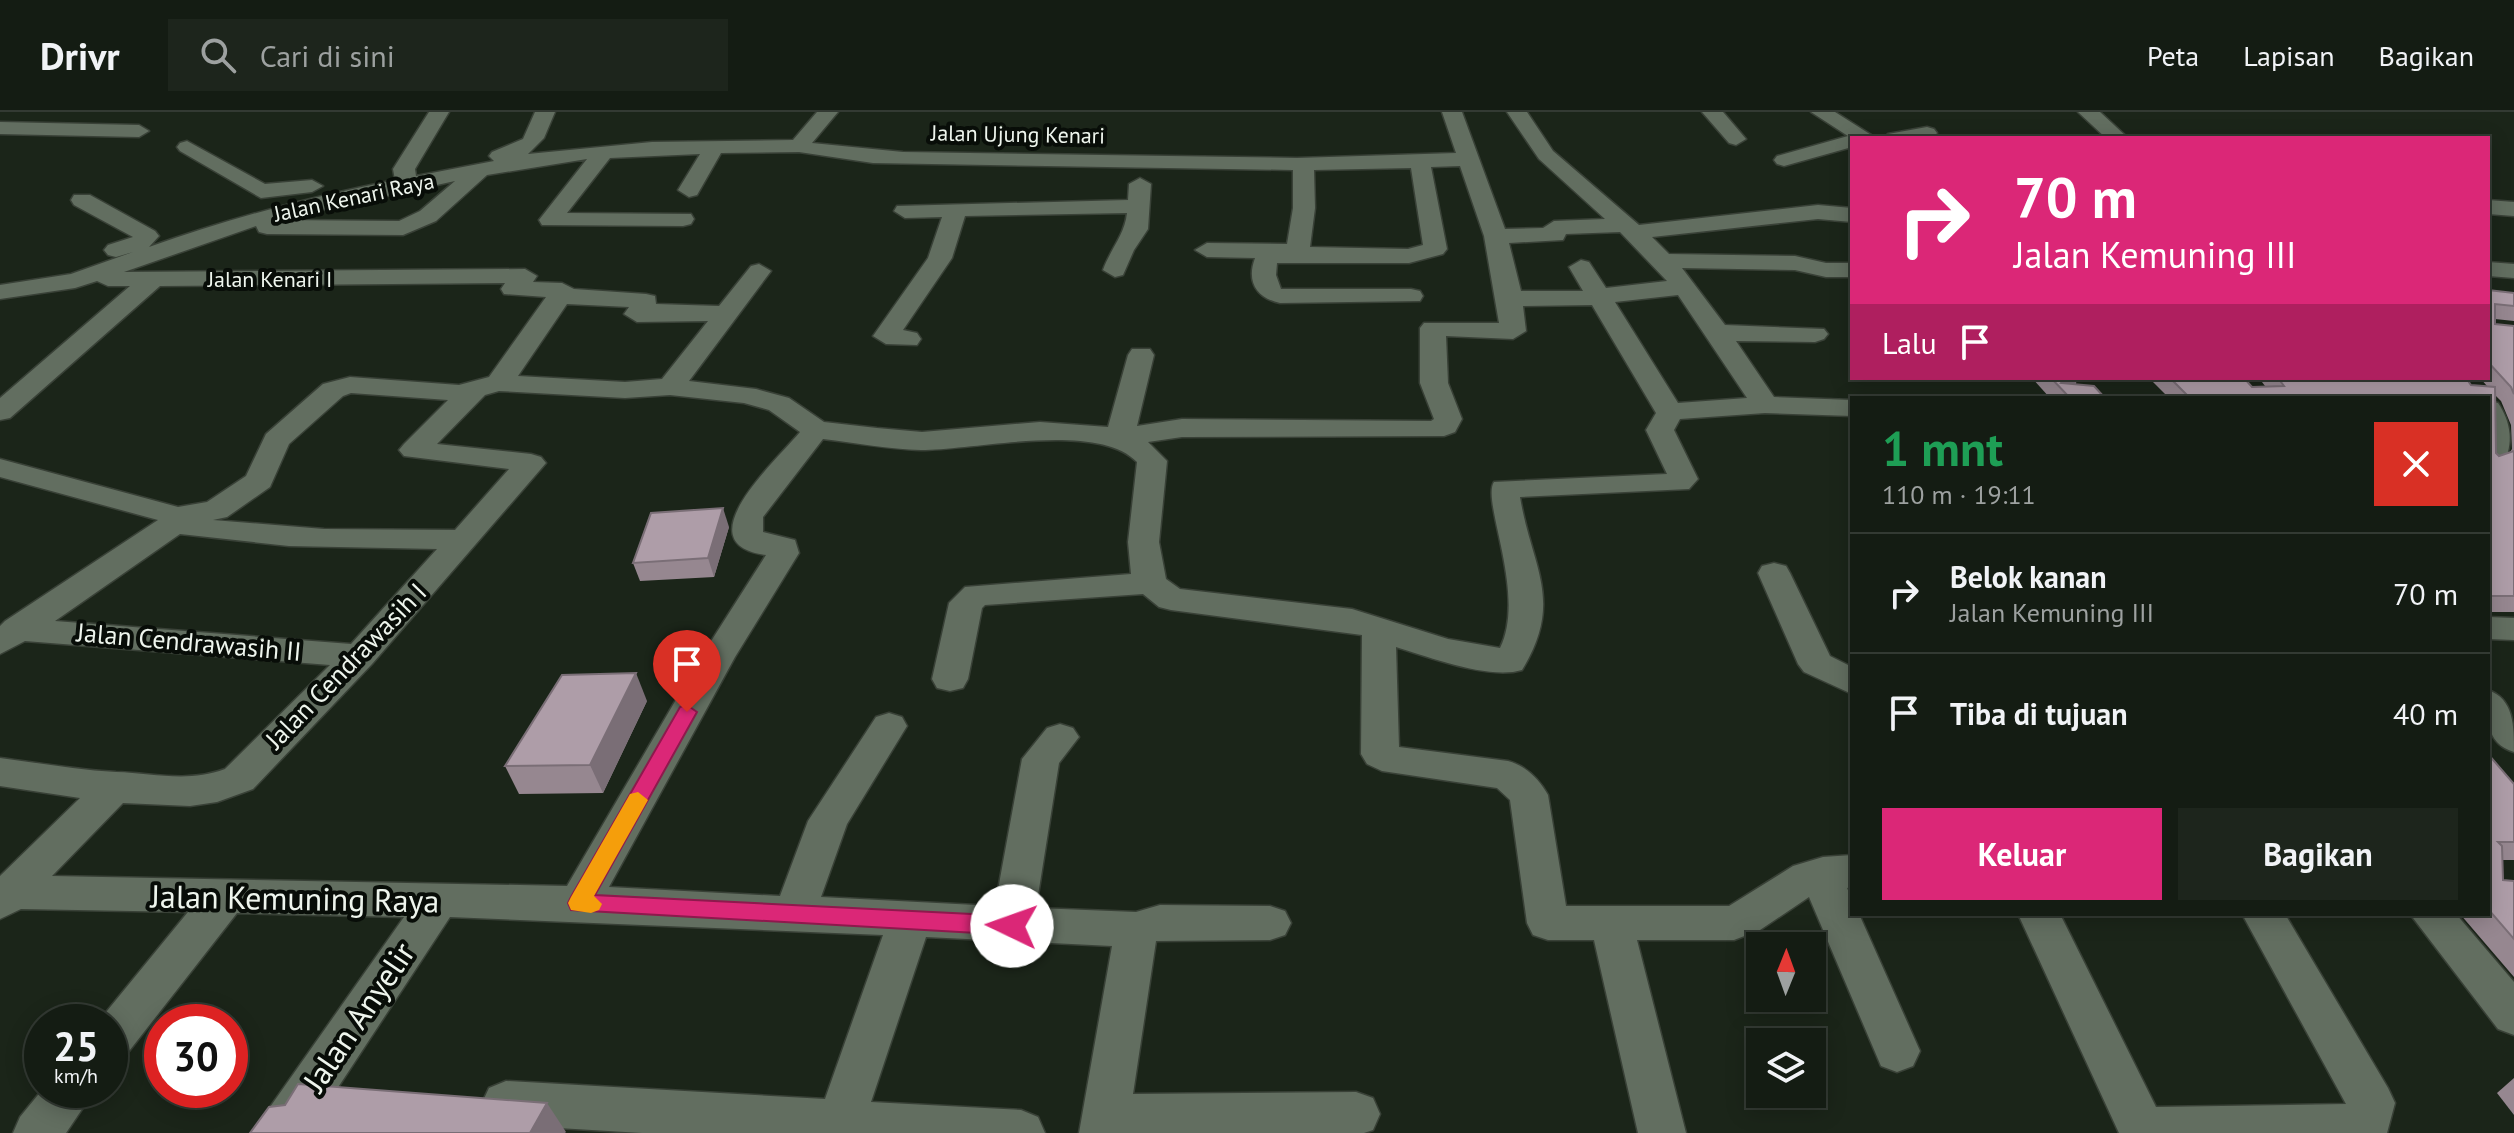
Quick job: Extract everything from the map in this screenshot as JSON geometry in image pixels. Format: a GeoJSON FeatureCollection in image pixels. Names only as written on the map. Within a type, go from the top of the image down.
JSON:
{"type":"FeatureCollection","features":[{"type":"Feature","properties":{"kind":"street"},"geometry":{"type":"LineString","coordinates":[[405,176],[439,112]]}},
{"type":"Feature","properties":{"kind":"street"},"geometry":{"type":"LineString","coordinates":[[529,153],[545,112]]}},
{"type":"Feature","properties":{"kind":"street"},"geometry":{"type":"LineString","coordinates":[[799,146],[828,112]]}},
{"type":"Feature","properties":{"kind":"street"},"geometry":{"type":"LineString","coordinates":[[9,635],[176,520],[216,510],[259,481],[276,440],[333,390],[358,385],[459,393],[487,387],[625,390],[670,387],[746,395],[779,404],[816,430],[922,441],[1040,431],[1120,437],[1182,428],[1423,431],[1445,426],[1448,419],[1434,383],[1433,328],[1513,331],[1510,299],[1496,236],[1452,112]]}},
{"type":"Feature","properties":{"kind":"street"},"geometry":{"type":"LineString","coordinates":[[1517,112],[1529,137],[1550,163],[1631,228],[1663,261],[1718,333],[1765,405]]}},
{"type":"Feature","properties":{"kind":"street"},"geometry":{"type":"LineString","coordinates":[[1712,112],[1736,139]]}},
{"type":"Feature","properties":{"kind":"street"},"geometry":{"type":"LineString","coordinates":[[1821,112],[1863,136]]}},
{"type":"Feature","properties":{"kind":"street"},"geometry":{"type":"LineString","coordinates":[[2088,112],[2116,136]]}},
{"type":"Feature","properties":{"kind":"street"},"geometry":{"type":"LineString","coordinates":[[0,128],[139,131]]}},
{"type":"Feature","properties":{"kind":"street"},"geometry":{"type":"LineString","coordinates":[[187,147],[261,191],[405,176],[677,129]]}},
{"type":"Feature","properties":{"kind":"street"},"geometry":{"type":"LineString","coordinates":[[1908,136],[1927,133]]}},
{"type":"Feature","properties":{"kind":"street"},"geometry":{"type":"LineString","coordinates":[[1784,160],[1850,142]]}},
{"type":"Feature","properties":{"kind":"street","name":"Jalan Ujung Kenari"},"geometry":{"type":"LineString","coordinates":[[529,153],[799,146],[845,154],[1142,160],[1312,163],[1468,159]]}},
{"type":"Feature","properties":{"kind":"street"},"geometry":{"type":"LineString","coordinates":[[689,190],[714,148]]}},
{"type":"Feature","properties":{"kind":"street"},"geometry":{"type":"LineString","coordinates":[[604,151],[550,220],[683,219]]}},
{"type":"Feature","properties":{"kind":"street","name":"Jalan Kenari Raya"},"geometry":{"type":"LineString","coordinates":[[8,285],[75,281],[230,226],[405,176],[478,173],[529,153]]}},
{"type":"Feature","properties":{"kind":"street"},"geometry":{"type":"LineString","coordinates":[[1115,270],[1122,250],[1137,229],[1142,160]]}},
{"type":"Feature","properties":{"kind":"street"},"geometry":{"type":"LineString","coordinates":[[1411,296],[1298,298],[1270,293],[1265,283],[1267,257],[1321,254],[1409,256],[1435,249],[1420,162]]}},
{"type":"Feature","properties":{"kind":"street"},"geometry":{"type":"LineString","coordinates":[[1312,163],[1321,254]]}},
{"type":"Feature","properties":{"kind":"street"},"geometry":{"type":"LineString","coordinates":[[1207,250],[1298,251],[1312,163]]}},
{"type":"Feature","properties":{"kind":"street","name":"Jalan Kenari Raya"},"geometry":{"type":"LineString","coordinates":[[230,226],[403,228],[428,216],[478,173]]}},
{"type":"Feature","properties":{"kind":"street"},"geometry":{"type":"LineString","coordinates":[[8,285],[148,239],[82,200]]}},
{"type":"Feature","properties":{"kind":"street"},"geometry":{"type":"LineString","coordinates":[[905,211],[1139,206]]}},
{"type":"Feature","properties":{"kind":"street"},"geometry":{"type":"LineString","coordinates":[[2490,207],[2514,209]]}},
{"type":"Feature","properties":{"kind":"street"},"geometry":{"type":"LineString","coordinates":[[908,339],[886,336],[940,258],[956,210]]}},
{"type":"Feature","properties":{"kind":"street"},"geometry":{"type":"LineString","coordinates":[[1496,236],[1555,235],[1554,228],[1631,228],[1818,212],[1850,215]]}},
{"type":"Feature","properties":{"kind":"street"},"geometry":{"type":"LineString","coordinates":[[1663,261],[1795,263],[1826,270],[1850,270]]}},
{"type":"Feature","properties":{"kind":"street"},"geometry":{"type":"LineString","coordinates":[[1581,267],[1670,413]]}},
{"type":"Feature","properties":{"kind":"street"},"geometry":{"type":"LineString","coordinates":[[2490,269],[2514,271]]}},
{"type":"Feature","properties":{"kind":"street"},"geometry":{"type":"LineString","coordinates":[[670,387],[759,271]]}},
{"type":"Feature","properties":{"kind":"street","name":"Jalan Kenari I"},"geometry":{"type":"LineString","coordinates":[[75,281],[525,276],[513,289],[562,290],[559,296]]}},
{"type":"Feature","properties":{"kind":"street"},"geometry":{"type":"LineString","coordinates":[[0,412],[153,279]]}},
{"type":"Feature","properties":{"kind":"street"},"geometry":{"type":"LineString","coordinates":[[1510,299],[1682,287]]}},
{"type":"Feature","properties":{"kind":"street"},"geometry":{"type":"LineString","coordinates":[[487,387],[559,296],[646,301],[637,314],[664,311],[726,314]]}},
{"type":"Feature","properties":{"kind":"street"},"geometry":{"type":"LineString","coordinates":[[1718,333],[1815,334]]}},
{"type":"Feature","properties":{"kind":"street"},"geometry":{"type":"LineString","coordinates":[[1120,437],[1141,355]]}},
{"type":"Feature","properties":{"kind":"street","name":"Jalan Cendrawasih I"},"geometry":{"type":"LineString","coordinates":[[0,772],[187,794],[227,786],[239,779],[360,656],[531,463],[414,450],[487,387]]}},
{"type":"Feature","properties":{"kind":"street"},"geometry":{"type":"LineString","coordinates":[[1670,413],[1765,405],[1850,408]]}},
{"type":"Feature","properties":{"kind":"street"},"geometry":{"type":"LineString","coordinates":[[2490,412],[2498,444],[2490,459]]}},
{"type":"Feature","properties":{"kind":"street"},"geometry":{"type":"LineString","coordinates":[[1120,437],[1145,452],[1152,461],[1144,549],[1151,583],[1171,599],[1322,615],[1444,650],[1510,662],[1523,644],[1525,576],[1505,500],[1505,488],[1678,483],[1683,479],[1682,473],[1660,430],[1670,413]]}},
{"type":"Feature","properties":{"kind":"street"},"geometry":{"type":"LineString","coordinates":[[579,903],[718,657],[783,553],[784,547],[760,544],[747,536],[747,516],[816,430]]}},
{"type":"Feature","properties":{"kind":"street"},"geometry":{"type":"LineString","coordinates":[[0,468],[176,520],[249,535],[339,541],[465,539]]}},
{"type":"Feature","properties":{"kind":"street"},"geometry":{"type":"LineString","coordinates":[[1774,573],[1816,664],[1850,681]]}},
{"type":"Feature","properties":{"kind":"street"},"geometry":{"type":"LineString","coordinates":[[950,679],[966,603],[977,595],[1151,583]]}},
{"type":"Feature","properties":{"kind":"street"},"geometry":{"type":"LineString","coordinates":[[2490,628],[2514,629]]}},
{"type":"Feature","properties":{"kind":"street"},"geometry":{"type":"LineString","coordinates":[[1379,629],[1380,754],[1395,761],[1508,775],[1529,795],[1548,923],[1734,923],[1758,913],[1799,883],[1836,872],[1850,913]]}},
{"type":"Feature","properties":{"kind":"street","name":"Jalan Cendrawasih II"},"geometry":{"type":"LineString","coordinates":[[9,635],[360,656]]}},
{"type":"Feature","properties":{"kind":"street"},"geometry":{"type":"LineString","coordinates":[[2490,706],[2514,739]]}},
{"type":"Feature","properties":{"kind":"street"},"geometry":{"type":"LineString","coordinates":[[794,913],[828,821],[889,726]]}},
{"type":"Feature","properties":{"kind":"street"},"geometry":{"type":"LineString","coordinates":[[1012,926],[1041,759],[1060,737]]}},
{"type":"Feature","properties":{"kind":"street"},"geometry":{"type":"LineString","coordinates":[[5,898],[116,786]]}},
{"type":"Feature","properties":{"kind":"street","name":"Jalan Kemuning Raya"},"geometry":{"type":"LineString","coordinates":[[5,898],[579,903],[1136,930],[1160,922],[1270,923]]}},
{"type":"Feature","properties":{"kind":"street"},"geometry":{"type":"LineString","coordinates":[[128,1019],[224,899]]}},
{"type":"Feature","properties":{"kind":"street","name":"Jalan Anyelir"},"geometry":{"type":"LineString","coordinates":[[280,1133],[437,902]]}},
{"type":"Feature","properties":{"kind":"street"},"geometry":{"type":"LineString","coordinates":[[1851,916],[1897,1051]]}},
{"type":"Feature","properties":{"kind":"street"},"geometry":{"type":"LineString","coordinates":[[2040,916],[2144,1131],[2358,1126],[2370,1117],[2371,1103],[2264,916]]}},
{"type":"Feature","properties":{"kind":"street"},"geometry":{"type":"LineString","coordinates":[[2433,916],[2514,1015]]}},
{"type":"Feature","properties":{"kind":"street"},"geometry":{"type":"LineString","coordinates":[[838,1129],[910,920]]}},
{"type":"Feature","properties":{"kind":"street"},"geometry":{"type":"LineString","coordinates":[[1611,923],[1662,1133]]}},
{"type":"Feature","properties":{"kind":"street"},"geometry":{"type":"LineString","coordinates":[[1136,930],[1104,1125],[1356,1114]]}},
{"type":"Feature","properties":{"kind":"street"},"geometry":{"type":"LineString","coordinates":[[310,1089],[357,1093]]}},
{"type":"Feature","properties":{"kind":"street"},"geometry":{"type":"LineString","coordinates":[[468,1101],[589,1122],[1021,1133]]}},
{"type":"Feature","properties":{"kind":"street"},"geometry":{"type":"LineString","coordinates":[[37,1133],[57,1108]]}},
{"type":"Feature","properties":{"kind":"building"},"geometry":{"type":"Polygon","coordinates":[[[2490,290],[2514,293],[2514,306],[2495,304],[2495,324],[2514,326],[2514,394],[2490,364],[2490,290]]]}},
{"type":"Feature","properties":{"kind":"building"},"geometry":{"type":"Polygon","coordinates":[[[2053,380],[2094,386],[2103,396],[2068,396],[2053,380]]]}},
{"type":"Feature","properties":{"kind":"building"},"geometry":{"type":"Polygon","coordinates":[[[2172,380],[2246,380],[2252,387],[2284,386],[2280,380],[2467,380],[2471,385],[2495,387],[2496,453],[2499,456],[2514,451],[2514,596],[2490,596],[2490,396],[2188,396],[2172,380]]]}},
{"type":"Feature","properties":{"kind":"building"},"geometry":{"type":"Polygon","coordinates":[[[723,508],[708,558],[633,563],[651,513],[723,508]]]}},
{"type":"Feature","properties":{"kind":"building"},"geometry":{"type":"Polygon","coordinates":[[[636,673],[590,765],[505,766],[562,675],[636,673]]]}},
{"type":"Feature","properties":{"kind":"building"},"geometry":{"type":"Polygon","coordinates":[[[2490,756],[2514,784],[2514,842],[2498,842],[2502,846],[2503,880],[2514,881],[2514,939],[2490,911],[2490,756]]]}},
{"type":"Feature","properties":{"kind":"building"},"geometry":{"type":"Polygon","coordinates":[[[298,1084],[547,1103],[530,1133],[250,1133],[269,1107],[285,1105],[298,1084]]]}},
{"type":"Feature","properties":{"kind":"slow traffic"},"geometry":{"type":"LineString","coordinates":[[591,904],[579,903],[638,800]]}},
{"type":"Feature","properties":{"kind":"route"},"geometry":{"type":"LineString","coordinates":[[687,712],[579,903],[1012,926]]}}]}
